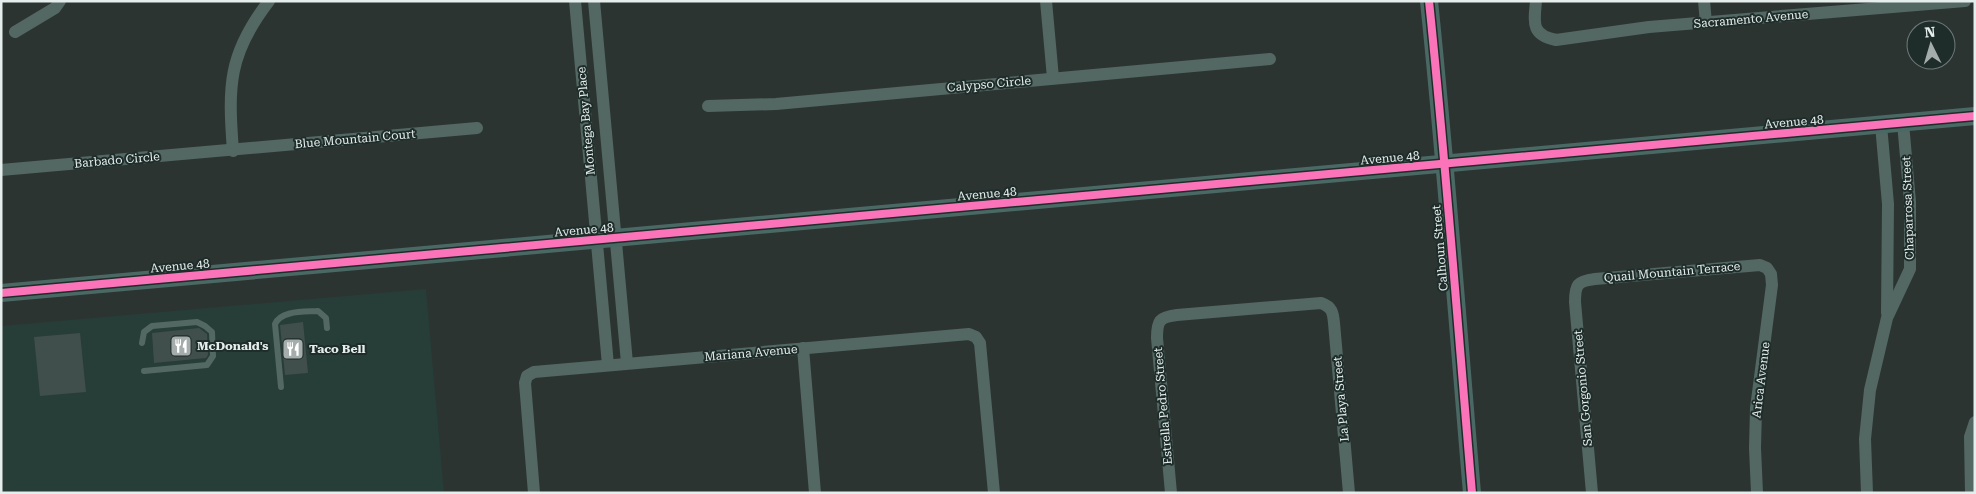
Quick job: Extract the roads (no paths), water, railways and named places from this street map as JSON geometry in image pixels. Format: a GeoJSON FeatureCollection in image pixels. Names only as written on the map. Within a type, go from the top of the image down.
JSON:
{"type":"FeatureCollection","features":[{"type":"Feature","properties":{"kind":"main road","name":"Calhoun Street"},"geometry":{"type":"LineString","coordinates":[[1429,1],[1445,165],[1472,493]]}},
{"type":"Feature","properties":{"kind":"main road","name":"Avenue 48"},"geometry":{"type":"LineString","coordinates":[[1,293],[1975,116]]}},
{"type":"Feature","properties":{"kind":"street"},"geometry":{"type":"LineString","coordinates":[[15,32],[55,8],[60,1]]}},
{"type":"Feature","properties":{"kind":"street"},"geometry":{"type":"LineString","coordinates":[[233,151],[230,111],[231,78],[239,48],[258,15],[269,1]]}},
{"type":"Feature","properties":{"kind":"street","name":"Montega Bay Place"},"geometry":{"type":"LineString","coordinates":[[575,1],[608,365]]}},
{"type":"Feature","properties":{"kind":"street","name":"Montega Bay Place"},"geometry":{"type":"LineString","coordinates":[[594,1],[627,363]]}},
{"type":"Feature","properties":{"kind":"street"},"geometry":{"type":"LineString","coordinates":[[1046,1],[1053,78]]}},
{"type":"Feature","properties":{"kind":"street","name":"Sacramento Avenue"},"geometry":{"type":"LineString","coordinates":[[1536,1],[1535,24],[1538,34],[1545,38],[1556,40],[1649,27],[1965,1]]}},
{"type":"Feature","properties":{"kind":"street"},"geometry":{"type":"LineString","coordinates":[[1704,1],[1706,23]]}},
{"type":"Feature","properties":{"kind":"street","name":"Calypso Circle"},"geometry":{"type":"LineString","coordinates":[[708,106],[776,104],[1270,59]]}},
{"type":"Feature","properties":{"kind":"street","name":"Chaparrosa Street"},"geometry":{"type":"LineString","coordinates":[[1867,493],[1864,464],[1867,415],[1875,366],[1887,318],[1910,269],[1910,209],[1903,123]]}},
{"type":"Feature","properties":{"kind":"street","name":"Chaparrosa Street"},"geometry":{"type":"LineString","coordinates":[[1880,125],[1888,210],[1887,318]]}},
{"type":"Feature","properties":{"kind":"street","name":"Blue Mountain Court"},"geometry":{"type":"LineString","coordinates":[[233,151],[477,128]]}},
{"type":"Feature","properties":{"kind":"street","name":"Barbado Circle"},"geometry":{"type":"LineString","coordinates":[[1,170],[233,151]]}},
{"type":"Feature","properties":{"kind":"street","name":"Quail Mountain Terrace"},"geometry":{"type":"LineString","coordinates":[[1578,284],[1584,280],[1760,265],[1767,268]]}},
{"type":"Feature","properties":{"kind":"street","name":"Arica Avenue"},"geometry":{"type":"LineString","coordinates":[[1757,493],[1756,408],[1772,285],[1771,274],[1767,268]]}},
{"type":"Feature","properties":{"kind":"street","name":"San Gorgonio Street"},"geometry":{"type":"LineString","coordinates":[[1578,284],[1575,291],[1575,302],[1592,493]]}},
{"type":"Feature","properties":{"kind":"street","name":"Estrella Pedro Street"},"geometry":{"type":"LineString","coordinates":[[1171,493],[1157,338],[1157,328],[1160,320],[1172,316],[1322,303],[1329,306]]}},
{"type":"Feature","properties":{"kind":"street","name":"La Playa Street"},"geometry":{"type":"LineString","coordinates":[[1329,306],[1334,323],[1349,493]]}},
{"type":"Feature","properties":{"kind":"street","name":"Mariana Avenue"},"geometry":{"type":"LineString","coordinates":[[534,493],[525,394],[527,376],[534,372],[958,334],[969,334],[976,337],[980,343],[994,493]]}},
{"type":"Feature","properties":{"kind":"street"},"geometry":{"type":"LineString","coordinates":[[803,348],[815,493]]}},
{"type":"Feature","properties":{"kind":"street"},"geometry":{"type":"LineString","coordinates":[[1971,493],[1975,422]]}},
{"type":"Feature","properties":{"kind":"lane"},"geometry":{"type":"LineString","coordinates":[[281,387],[275,324],[277,320],[282,315],[318,311],[326,318],[326,328]]}},
{"type":"Feature","properties":{"kind":"lane"},"geometry":{"type":"LineString","coordinates":[[142,343],[144,332],[152,326],[197,322],[208,327],[212,332],[213,356],[206,365],[144,371]]}},
{"type":"Feature","properties":{"kind":"place","name":"McDonald's"},"geometry":{"type":"Point","coordinates":[181,346]}},
{"type":"Feature","properties":{"kind":"place","name":"Taco Bell"},"geometry":{"type":"Point","coordinates":[293,349]}}]}
